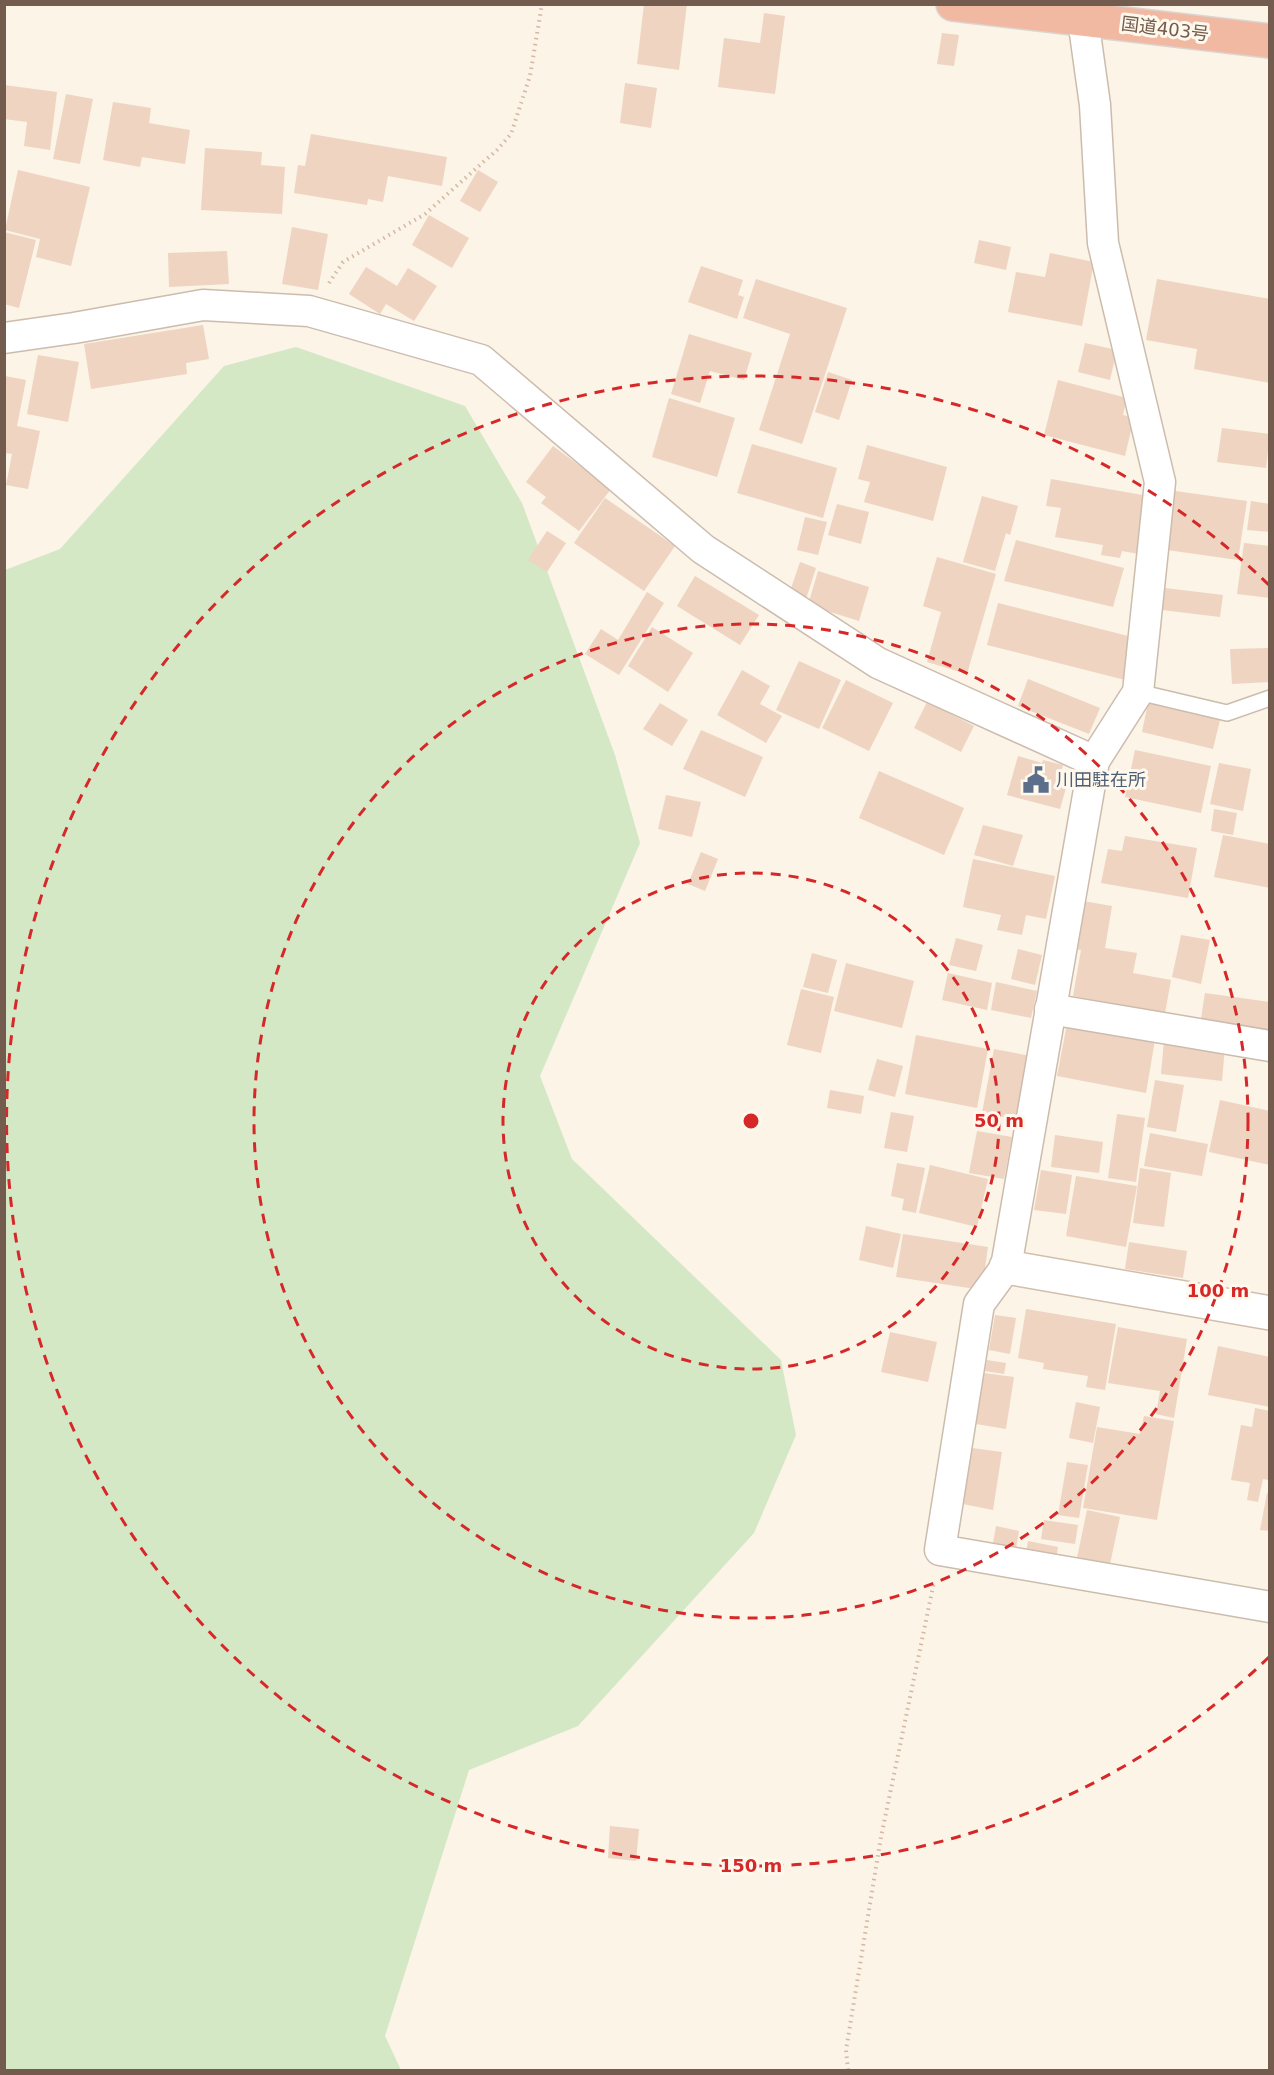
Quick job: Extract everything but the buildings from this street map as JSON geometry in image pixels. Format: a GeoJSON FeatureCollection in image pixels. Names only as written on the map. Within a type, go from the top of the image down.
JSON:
{"type":"FeatureCollection","features":[{"type":"Feature","properties":{"kind":"highway","name":"国道403号"},"geometry":{"type":"LineString","coordinates":[[953,4],[1084,12],[1269,41]]}},
{"type":"Feature","properties":{"kind":"street"},"geometry":{"type":"LineString","coordinates":[[1084,12],[1095,105],[1103,243],[1160,482],[1138,692],[1094,761],[1006,1267],[980,1304],[940,1550],[1269,1607]]}},
{"type":"Feature","properties":{"kind":"street"},"geometry":{"type":"LineString","coordinates":[[4,338],[203,305],[309,312],[481,360],[703,549],[722,562],[878,663],[1094,761]]}},
{"type":"Feature","properties":{"kind":"street"},"geometry":{"type":"LineString","coordinates":[[1050,1010],[1269,1046]]}},
{"type":"Feature","properties":{"kind":"street"},"geometry":{"type":"LineString","coordinates":[[1006,1267],[1269,1313]]}},
{"type":"Feature","properties":{"kind":"lane"},"geometry":{"type":"LineString","coordinates":[[1138,692],[1227,713],[1269,698]]}},
{"type":"Feature","properties":{"kind":"path"},"geometry":{"type":"LineString","coordinates":[[309,312],[343,262],[425,214],[497,150],[511,134],[530,76],[543,4]]}},
{"type":"Feature","properties":{"kind":"path"},"geometry":{"type":"LineString","coordinates":[[848,2070],[846,2050],[881,1837],[940,1550]]}},
{"type":"Feature","properties":{"kind":"green space"},"geometry":{"type":"Polygon","coordinates":[[[296,347],[465,406],[522,503],[615,755],[640,843],[540,1076],[572,1159],[781,1360],[796,1435],[754,1533],[578,1726],[469,1770],[385,2036],[401,2070],[5,2070],[5,570],[60,549],[224,366],[296,347]]]}},
{"type":"Feature","properties":{"kind":"place","name":"川田駐在所"},"geometry":{"type":"Point","coordinates":[1036,780]}}]}
